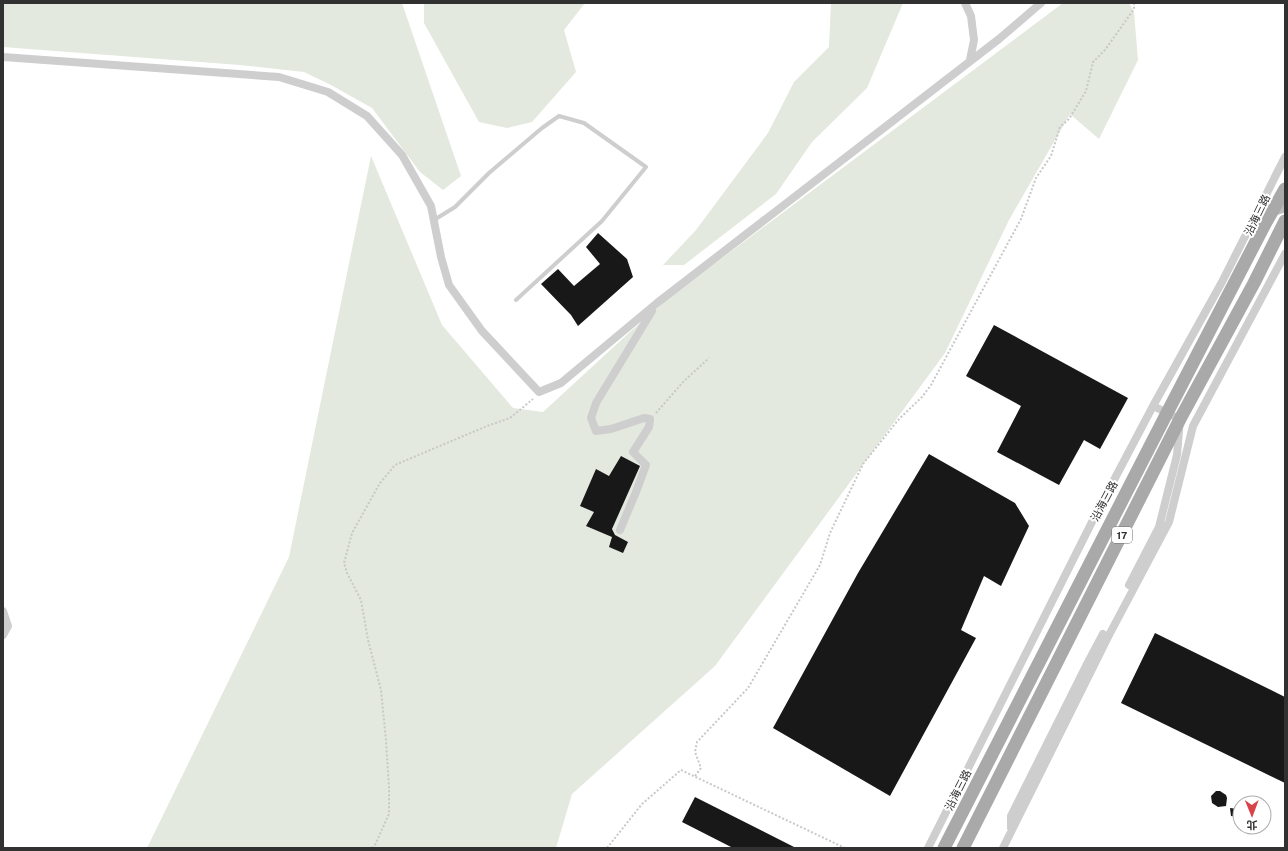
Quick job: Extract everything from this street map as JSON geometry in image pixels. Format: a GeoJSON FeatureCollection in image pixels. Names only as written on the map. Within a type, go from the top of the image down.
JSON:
{"type":"FeatureCollection","features":[{"type":"Feature","properties":{"kind":"main road","name":"沿海三路"},"geometry":{"type":"LineString","coordinates":[[944,848],[1167,413],[1260,223],[1279,208],[1285,189]]}},
{"type":"Feature","properties":{"kind":"main road","name":"17"},"geometry":{"type":"LineString","coordinates":[[963,848],[1180,419],[1254,283],[1285,222]]}},
{"type":"Feature","properties":{"kind":"street"},"geometry":{"type":"LineString","coordinates":[[965,3],[971,16],[974,40],[970,60]]}},
{"type":"Feature","properties":{"kind":"street"},"geometry":{"type":"LineString","coordinates":[[3,57],[279,77],[328,92],[367,116],[402,155],[431,206],[441,257],[449,284],[482,330],[539,392],[561,383],[657,303],[999,39],[1041,3]]}},
{"type":"Feature","properties":{"kind":"street","name":"沿海三路"},"geometry":{"type":"LineString","coordinates":[[928,848],[1088,530],[1153,406],[1222,282],[1260,223],[1285,156]]}},
{"type":"Feature","properties":{"kind":"street"},"geometry":{"type":"LineString","coordinates":[[1260,223],[1285,222]]}},
{"type":"Feature","properties":{"kind":"street"},"geometry":{"type":"LineString","coordinates":[[1003,848],[1108,637],[1168,522],[1193,426],[1285,254]]}},
{"type":"Feature","properties":{"kind":"street"},"geometry":{"type":"LineString","coordinates":[[620,530],[646,465],[632,452],[649,427],[650,419],[644,418],[611,429],[596,432],[591,418],[596,402],[657,303]]}},
{"type":"Feature","properties":{"kind":"street"},"geometry":{"type":"LineString","coordinates":[[1011,831],[1011,816],[1086,666],[1159,527],[1177,455],[1180,419],[1153,406]]}},
{"type":"Feature","properties":{"kind":"street"},"geometry":{"type":"LineString","coordinates":[[3,611],[8,626],[3,635]]}},
{"type":"Feature","properties":{"kind":"lane"},"geometry":{"type":"LineString","coordinates":[[434,220],[455,207],[489,173],[542,128],[559,116],[584,123],[646,167],[602,221],[516,300]]}},
{"type":"Feature","properties":{"kind":"path"},"geometry":{"type":"LineString","coordinates":[[695,776],[701,768],[694,752],[697,742],[748,688],[820,565],[830,533],[863,464],[899,418],[922,397],[931,385],[1021,219],[1036,178],[1051,156],[1060,127],[1069,119],[1086,91],[1093,62],[1105,50],[1134,9],[1134,3]]}},
{"type":"Feature","properties":{"kind":"path"},"geometry":{"type":"LineString","coordinates":[[650,419],[684,381],[709,358]]}},
{"type":"Feature","properties":{"kind":"path"},"geometry":{"type":"LineString","coordinates":[[372,848],[375,845],[389,814],[388,756],[381,690],[368,640],[361,600],[347,573],[344,563],[352,533],[380,482],[396,466],[487,426],[510,418],[539,392]]}},
{"type":"Feature","properties":{"kind":"path"},"geometry":{"type":"LineString","coordinates":[[607,848],[642,804],[681,770],[845,848]]}},
{"type":"Feature","properties":{"kind":"shaded area"},"geometry":{"type":"Polygon","coordinates":[[[3,3],[402,3],[461,176],[443,190],[420,172],[372,108],[304,72],[240,65],[3,47],[3,3]]]}},
{"type":"Feature","properties":{"kind":"shaded area"},"geometry":{"type":"Polygon","coordinates":[[[424,3],[585,3],[564,30],[576,72],[532,122],[507,128],[479,122],[424,23],[424,3]]]}},
{"type":"Feature","properties":{"kind":"shaded area"},"geometry":{"type":"Polygon","coordinates":[[[831,3],[903,3],[867,88],[812,142],[776,194],[684,265],[663,265],[696,230],[768,133],[794,82],[829,47],[831,3]]]}},
{"type":"Feature","properties":{"kind":"shaded area"},"geometry":{"type":"Polygon","coordinates":[[[1063,3],[1129,3],[1134,12],[1138,60],[1099,139],[1070,114],[1009,220],[945,353],[715,666],[572,794],[556,848],[147,848],[289,557],[371,156],[442,325],[513,408],[543,412],[670,297],[1063,3]]]}},
{"type":"Feature","properties":{"kind":"building"},"geometry":{"type":"Polygon","coordinates":[[[598,233],[627,259],[633,277],[578,326],[571,315],[541,284],[558,269],[574,286],[600,264],[586,247],[598,233]]]}},
{"type":"Feature","properties":{"kind":"building"},"geometry":{"type":"Polygon","coordinates":[[[994,325],[1128,398],[1100,449],[1084,440],[1059,485],[997,452],[1021,406],[966,376],[994,325]]]}},
{"type":"Feature","properties":{"kind":"building"},"geometry":{"type":"Polygon","coordinates":[[[929,454],[1015,503],[1029,526],[1001,586],[984,576],[961,630],[976,638],[890,796],[773,728],[858,573],[929,454]]]}},
{"type":"Feature","properties":{"kind":"building"},"geometry":{"type":"Polygon","coordinates":[[[621,456],[640,466],[612,529],[615,535],[628,542],[623,553],[609,547],[612,537],[586,526],[594,512],[580,506],[596,469],[609,476],[621,456]]]}},
{"type":"Feature","properties":{"kind":"building"},"geometry":{"type":"Polygon","coordinates":[[[1155,633],[1285,697],[1285,783],[1121,703],[1155,633]]]}},
{"type":"Feature","properties":{"kind":"building"},"geometry":{"type":"Polygon","coordinates":[[[1216,791],[1220,791],[1226,795],[1226,806],[1218,807],[1212,803],[1211,796],[1216,791]]]}},
{"type":"Feature","properties":{"kind":"building"},"geometry":{"type":"Polygon","coordinates":[[[695,797],[796,848],[733,848],[682,822],[695,797]]]}},
{"type":"Feature","properties":{"kind":"building"},"geometry":{"type":"Polygon","coordinates":[[[1230,808],[1232,808],[1231,816],[1230,808]]]}}]}
